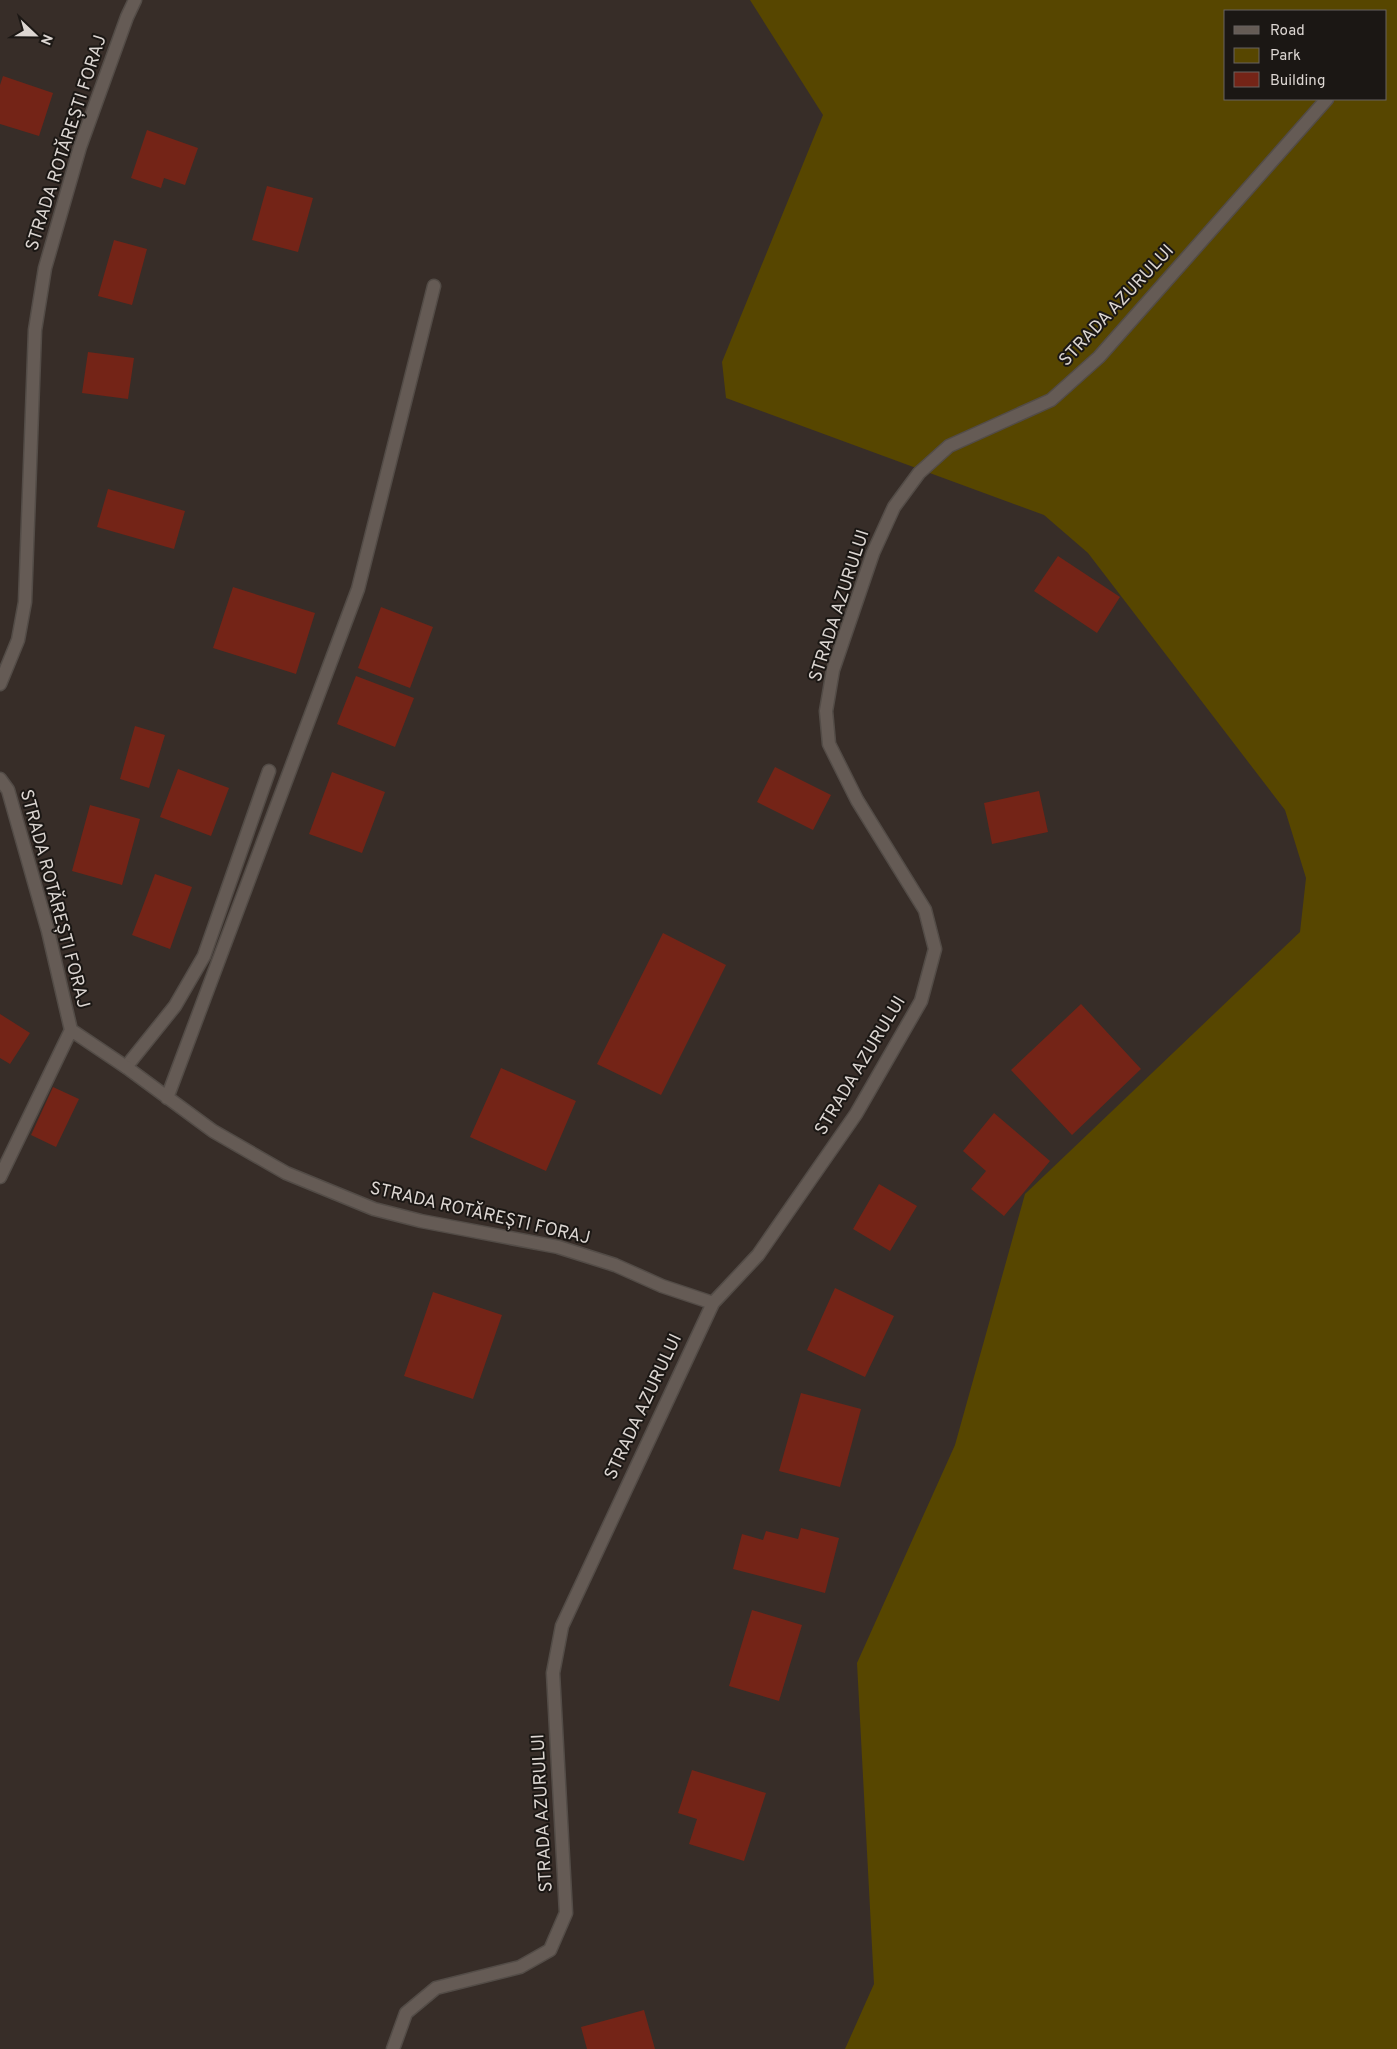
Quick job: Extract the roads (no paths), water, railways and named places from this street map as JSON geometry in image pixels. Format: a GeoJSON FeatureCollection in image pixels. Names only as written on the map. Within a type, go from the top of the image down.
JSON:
{"type":"FeatureCollection","features":[{"type":"Feature","properties":{"kind":"street","name":"STRADA ROTĂREȘTI FORAJ"},"geometry":{"type":"LineString","coordinates":[[0,684],[18,640],[24,602],[35,330],[45,268],[80,147],[127,16],[136,0]]}},
{"type":"Feature","properties":{"kind":"street","name":"STRADA AZURULUI"},"geometry":{"type":"LineString","coordinates":[[393,2049],[406,2013],[436,1988],[520,1967],[550,1950],[566,1913],[554,1673],[562,1626],[713,1303],[758,1255],[856,1114],[921,1001],[934,949],[925,910],[856,800],[828,744],[826,711],[833,670],[873,553],[894,507],[919,473],[949,446],[1051,400],[1099,357],[1326,100]]}},
{"type":"Feature","properties":{"kind":"street"},"geometry":{"type":"LineString","coordinates":[[168,1098],[358,588],[434,286]]}},
{"type":"Feature","properties":{"kind":"street"},"geometry":{"type":"LineString","coordinates":[[126,1067],[175,1006],[204,956],[269,771]]}},
{"type":"Feature","properties":{"kind":"street","name":"STRADA ROTĂREȘTI FORAJ"},"geometry":{"type":"LineString","coordinates":[[0,779],[8,790],[48,931],[71,1030],[0,1177]]}},
{"type":"Feature","properties":{"kind":"street","name":"STRADA ROTĂREȘTI FORAJ"},"geometry":{"type":"LineString","coordinates":[[71,1030],[126,1067],[213,1131],[286,1173],[374,1209],[421,1221],[558,1248],[615,1265],[662,1286],[713,1303]]}}]}
